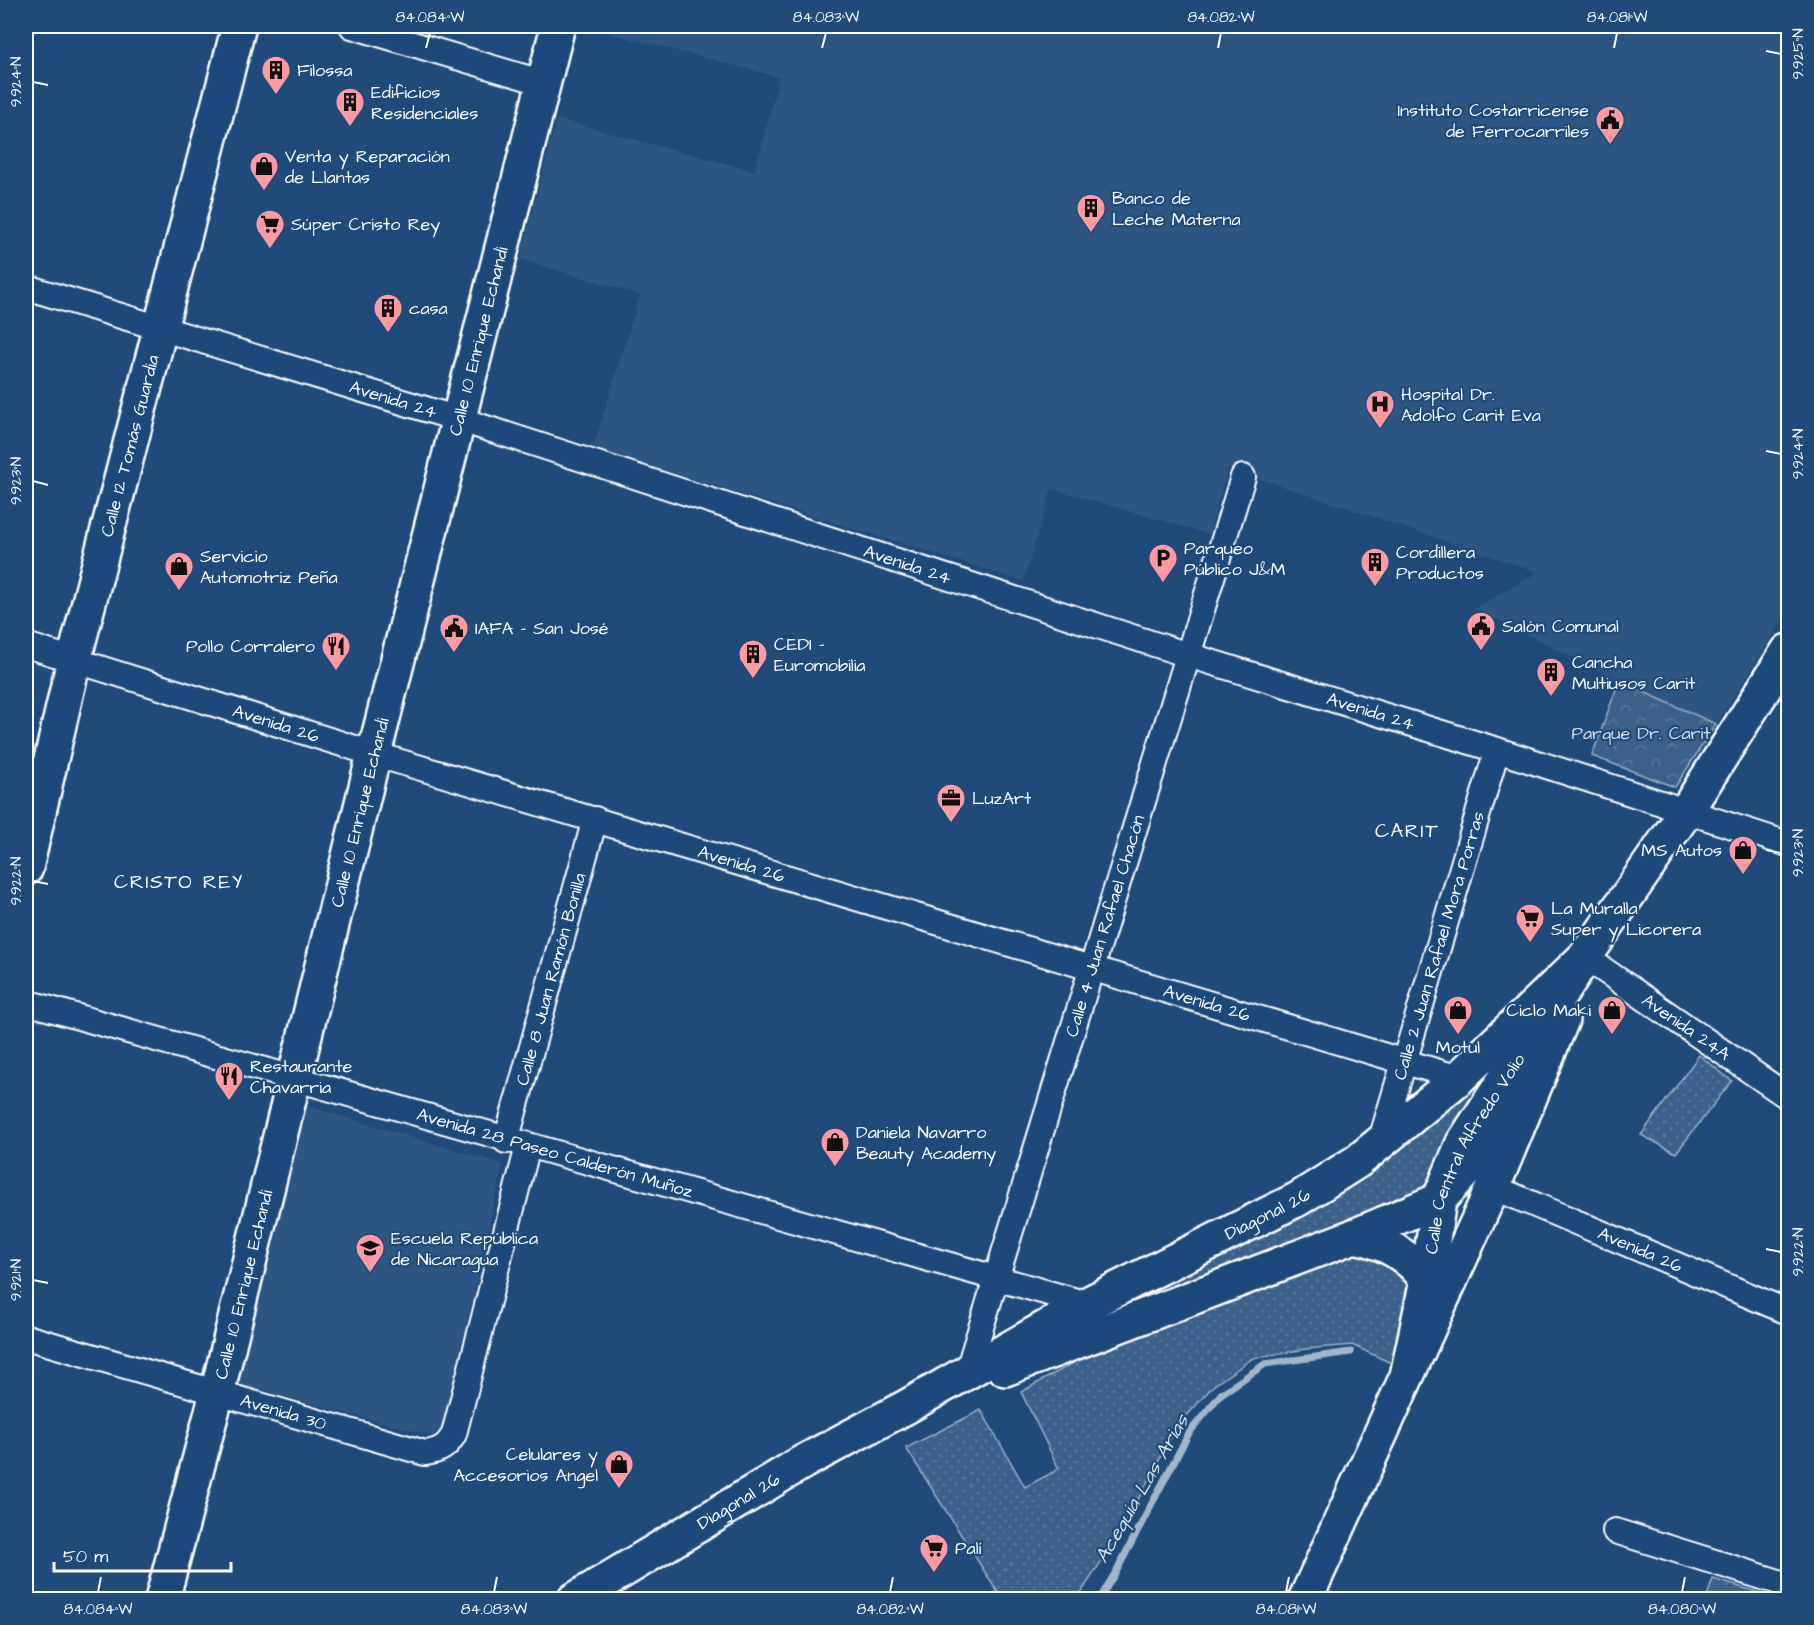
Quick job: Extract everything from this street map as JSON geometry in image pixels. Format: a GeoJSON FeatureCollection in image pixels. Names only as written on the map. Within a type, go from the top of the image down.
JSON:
{"type":"FeatureCollection","features":[{"type":"Feature","properties":{"kind":"main road","name":"Calle 12 Tomás Guardia"},"geometry":{"type":"LineString","coordinates":[[26,868],[74,660],[239,26]]}},
{"type":"Feature","properties":{"kind":"main road","name":"Calle 10 Enrique Echandi"},"geometry":{"type":"LineString","coordinates":[[162,1599],[217,1394],[293,1078],[558,26]]}},
{"type":"Feature","properties":{"kind":"main road","name":"Calle Central Alfredo Volio"},"geometry":{"type":"LineString","coordinates":[[1408,1371],[1427,1280],[1439,1200],[1463,1143],[1585,957],[1685,813],[1788,651]]}},
{"type":"Feature","properties":{"kind":"main road","name":"Calle Central Alfredo Volio"},"geometry":{"type":"LineString","coordinates":[[1305,1599],[1493,1187],[1530,1093],[1559,1028],[1585,957]]}},
{"type":"Feature","properties":{"kind":"main road","name":"Diagonal 26"},"geometry":{"type":"LineString","coordinates":[[574,1599],[803,1462],[906,1407],[1087,1304],[1298,1199],[1358,1161],[1459,1078],[1585,957]]}},
{"type":"Feature","properties":{"kind":"main road","name":"Diagonal 26"},"geometry":{"type":"LineString","coordinates":[[906,1407],[1354,1236],[1439,1200],[1491,1143],[1530,1093]]}},
{"type":"Feature","properties":{"kind":"main road"},"geometry":{"type":"LineString","coordinates":[[1354,1236],[1372,1239],[1403,1254],[1427,1280]]}},
{"type":"Feature","properties":{"kind":"street"},"geometry":{"type":"LineString","coordinates":[[352,26],[544,82]]}},
{"type":"Feature","properties":{"kind":"street","name":"Avenida 24"},"geometry":{"type":"LineString","coordinates":[[26,287],[458,419],[1188,656],[1497,750],[1685,813],[1788,844]]}},
{"type":"Feature","properties":{"kind":"street","name":"Calle 4 Juan Rafael Chacón"},"geometry":{"type":"LineString","coordinates":[[967,1373],[1243,477]]}},
{"type":"Feature","properties":{"kind":"street","name":"Avenida 26"},"geometry":{"type":"LineString","coordinates":[[26,645],[374,754],[1091,970],[1459,1078]]}},
{"type":"Feature","properties":{"kind":"street","name":"Calle 2 Juan Rafael Mora Porras"},"geometry":{"type":"LineString","coordinates":[[1380,1143],[1406,1062],[1497,750]]}},
{"type":"Feature","properties":{"kind":"street","name":"Calle 8 Juan Ramón Bonilla"},"geometry":{"type":"LineString","coordinates":[[438,1452],[448,1445],[454,1434],[517,1144],[595,819]]}},
{"type":"Feature","properties":{"kind":"street","name":"Avenida 24A"},"geometry":{"type":"LineString","coordinates":[[1585,957],[1788,1097]]}},
{"type":"Feature","properties":{"kind":"street","name":"Avenida 28 Paseo Calderón Muñoz"},"geometry":{"type":"LineString","coordinates":[[26,1002],[517,1144],[1087,1304]]}},
{"type":"Feature","properties":{"kind":"street","name":"Avenida 26"},"geometry":{"type":"LineString","coordinates":[[1493,1187],[1788,1312]]}},
{"type":"Feature","properties":{"kind":"street","name":"Avenida 30"},"geometry":{"type":"LineString","coordinates":[[26,1337],[425,1453],[438,1452]]}},
{"type":"Feature","properties":{"kind":"street"},"geometry":{"type":"LineString","coordinates":[[1615,1531],[1788,1585]]}},
{"type":"Feature","properties":{"kind":"shaded area"},"geometry":{"type":"Polygon","coordinates":[[[581,26],[1788,26],[1788,612],[1716,724],[1619,681],[1475,608],[1538,572],[1228,468],[1209,534],[1052,489],[1023,581],[593,448],[640,295],[520,259],[557,119],[755,171],[779,77],[581,26]]]}},
{"type":"Feature","properties":{"kind":"shaded area","name":"Escuela República de Nicaragua"},"geometry":{"type":"Polygon","coordinates":[[[301,1104],[503,1164],[441,1438],[238,1384],[301,1104]]]}},
{"type":"Feature","properties":{"kind":"green space","name":"Parque Dr. Carit"},"geometry":{"type":"Polygon","coordinates":[[[1619,681],[1716,724],[1675,787],[1592,756],[1619,681]]]}},
{"type":"Feature","properties":{"kind":"green space"},"geometry":{"type":"Polygon","coordinates":[[[1555,998],[1434,1175],[1419,1192],[1129,1308],[1127,1301],[1330,1191],[1555,998]]]}},
{"type":"Feature","properties":{"kind":"green space"},"geometry":{"type":"Polygon","coordinates":[[[1699,1055],[1732,1081],[1676,1153],[1641,1135],[1699,1055]]]}},
{"type":"Feature","properties":{"kind":"green space"},"geometry":{"type":"Polygon","coordinates":[[[1348,1251],[1400,1264],[1416,1293],[1391,1363],[1352,1345],[1306,1349],[1253,1358],[1213,1386],[1176,1428],[1124,1526],[1077,1599],[1002,1599],[906,1448],[981,1410],[1025,1487],[1059,1469],[1021,1392],[1075,1362],[1348,1251]]]}},
{"type":"Feature","properties":{"kind":"green space"},"geometry":{"type":"Polygon","coordinates":[[[1713,1579],[1781,1599],[1706,1599],[1713,1579]]]}},
{"type":"Feature","properties":{"kind":"waterway","name":"Acequia Las Arias"},"geometry":{"type":"LineString","coordinates":[[1099,1600],[1189,1433],[1221,1394],[1265,1364],[1351,1352]]}},
{"type":"Feature","properties":{"kind":"place","name":"Filossa"},"geometry":{"type":"Point","coordinates":[276,96]}},
{"type":"Feature","properties":{"kind":"place","name":"Edificios Residenciales"},"geometry":{"type":"Point","coordinates":[350,128]}},
{"type":"Feature","properties":{"kind":"place","name":"Instituto Costarricense de Ferrocarriles"},"geometry":{"type":"Point","coordinates":[1610,146]}},
{"type":"Feature","properties":{"kind":"place","name":"Venta y Reparación de Llantas"},"geometry":{"type":"Point","coordinates":[264,192]}},
{"type":"Feature","properties":{"kind":"place","name":"Banco de Leche Materna"},"geometry":{"type":"Point","coordinates":[1091,234]}},
{"type":"Feature","properties":{"kind":"place","name":"Súper Cristo Rey"},"geometry":{"type":"Point","coordinates":[270,250]}},
{"type":"Feature","properties":{"kind":"place","name":"casa"},"geometry":{"type":"Point","coordinates":[388,334]}},
{"type":"Feature","properties":{"kind":"place","name":"Hospital Dr. Adolfo Carit Eva"},"geometry":{"type":"Point","coordinates":[1380,430]}},
{"type":"Feature","properties":{"kind":"place","name":"Parqueo Público J&M"},"geometry":{"type":"Point","coordinates":[1163,584]}},
{"type":"Feature","properties":{"kind":"place","name":"Cordillera Productos"},"geometry":{"type":"Point","coordinates":[1375,588]}},
{"type":"Feature","properties":{"kind":"place","name":"Servicio Automotriz Peña"},"geometry":{"type":"Point","coordinates":[179,592]}},
{"type":"Feature","properties":{"kind":"place","name":"Salón Comunal"},"geometry":{"type":"Point","coordinates":[1481,652]}},
{"type":"Feature","properties":{"kind":"place","name":"IAFA - San José"},"geometry":{"type":"Point","coordinates":[454,654]}},
{"type":"Feature","properties":{"kind":"place","name":"Pollo Corralero"},"geometry":{"type":"Point","coordinates":[336,672]}},
{"type":"Feature","properties":{"kind":"place","name":"CEDI - Euromobilia"},"geometry":{"type":"Point","coordinates":[753,680]}},
{"type":"Feature","properties":{"kind":"place","name":"Cancha Multiusos Carit"},"geometry":{"type":"Point","coordinates":[1551,698]}},
{"type":"Feature","properties":{"kind":"place","name":"LuzArt"},"geometry":{"type":"Point","coordinates":[951,824]}},
{"type":"Feature","properties":{"kind":"place","name":"MS Autos"},"geometry":{"type":"Point","coordinates":[1743,876]}},
{"type":"Feature","properties":{"kind":"place","name":"La Muralla Super y Licorera"},"geometry":{"type":"Point","coordinates":[1530,944]}},
{"type":"Feature","properties":{"kind":"place","name":"Motul"},"geometry":{"type":"Point","coordinates":[1458,1036]}},
{"type":"Feature","properties":{"kind":"place","name":"Ciclo Maki"},"geometry":{"type":"Point","coordinates":[1612,1036]}},
{"type":"Feature","properties":{"kind":"place","name":"Restaurante Chavarria"},"geometry":{"type":"Point","coordinates":[229,1102]}},
{"type":"Feature","properties":{"kind":"place","name":"Daniela Navarro Beauty Academy"},"geometry":{"type":"Point","coordinates":[835,1168]}},
{"type":"Feature","properties":{"kind":"place","name":"Escuela República de Nicaragua"},"geometry":{"type":"Point","coordinates":[370,1274]}},
{"type":"Feature","properties":{"kind":"place","name":"Celulares y Accesorios Angel"},"geometry":{"type":"Point","coordinates":[619,1490]}},
{"type":"Feature","properties":{"kind":"place","name":"Palí"},"geometry":{"type":"Point","coordinates":[934,1574]}},
{"type":"Feature","properties":{"kind":"district","name":"CARIT"},"geometry":{"type":"Point","coordinates":[1407,831]}},
{"type":"Feature","properties":{"kind":"district","name":"CRISTO REY"},"geometry":{"type":"Point","coordinates":[179,882]}}]}
